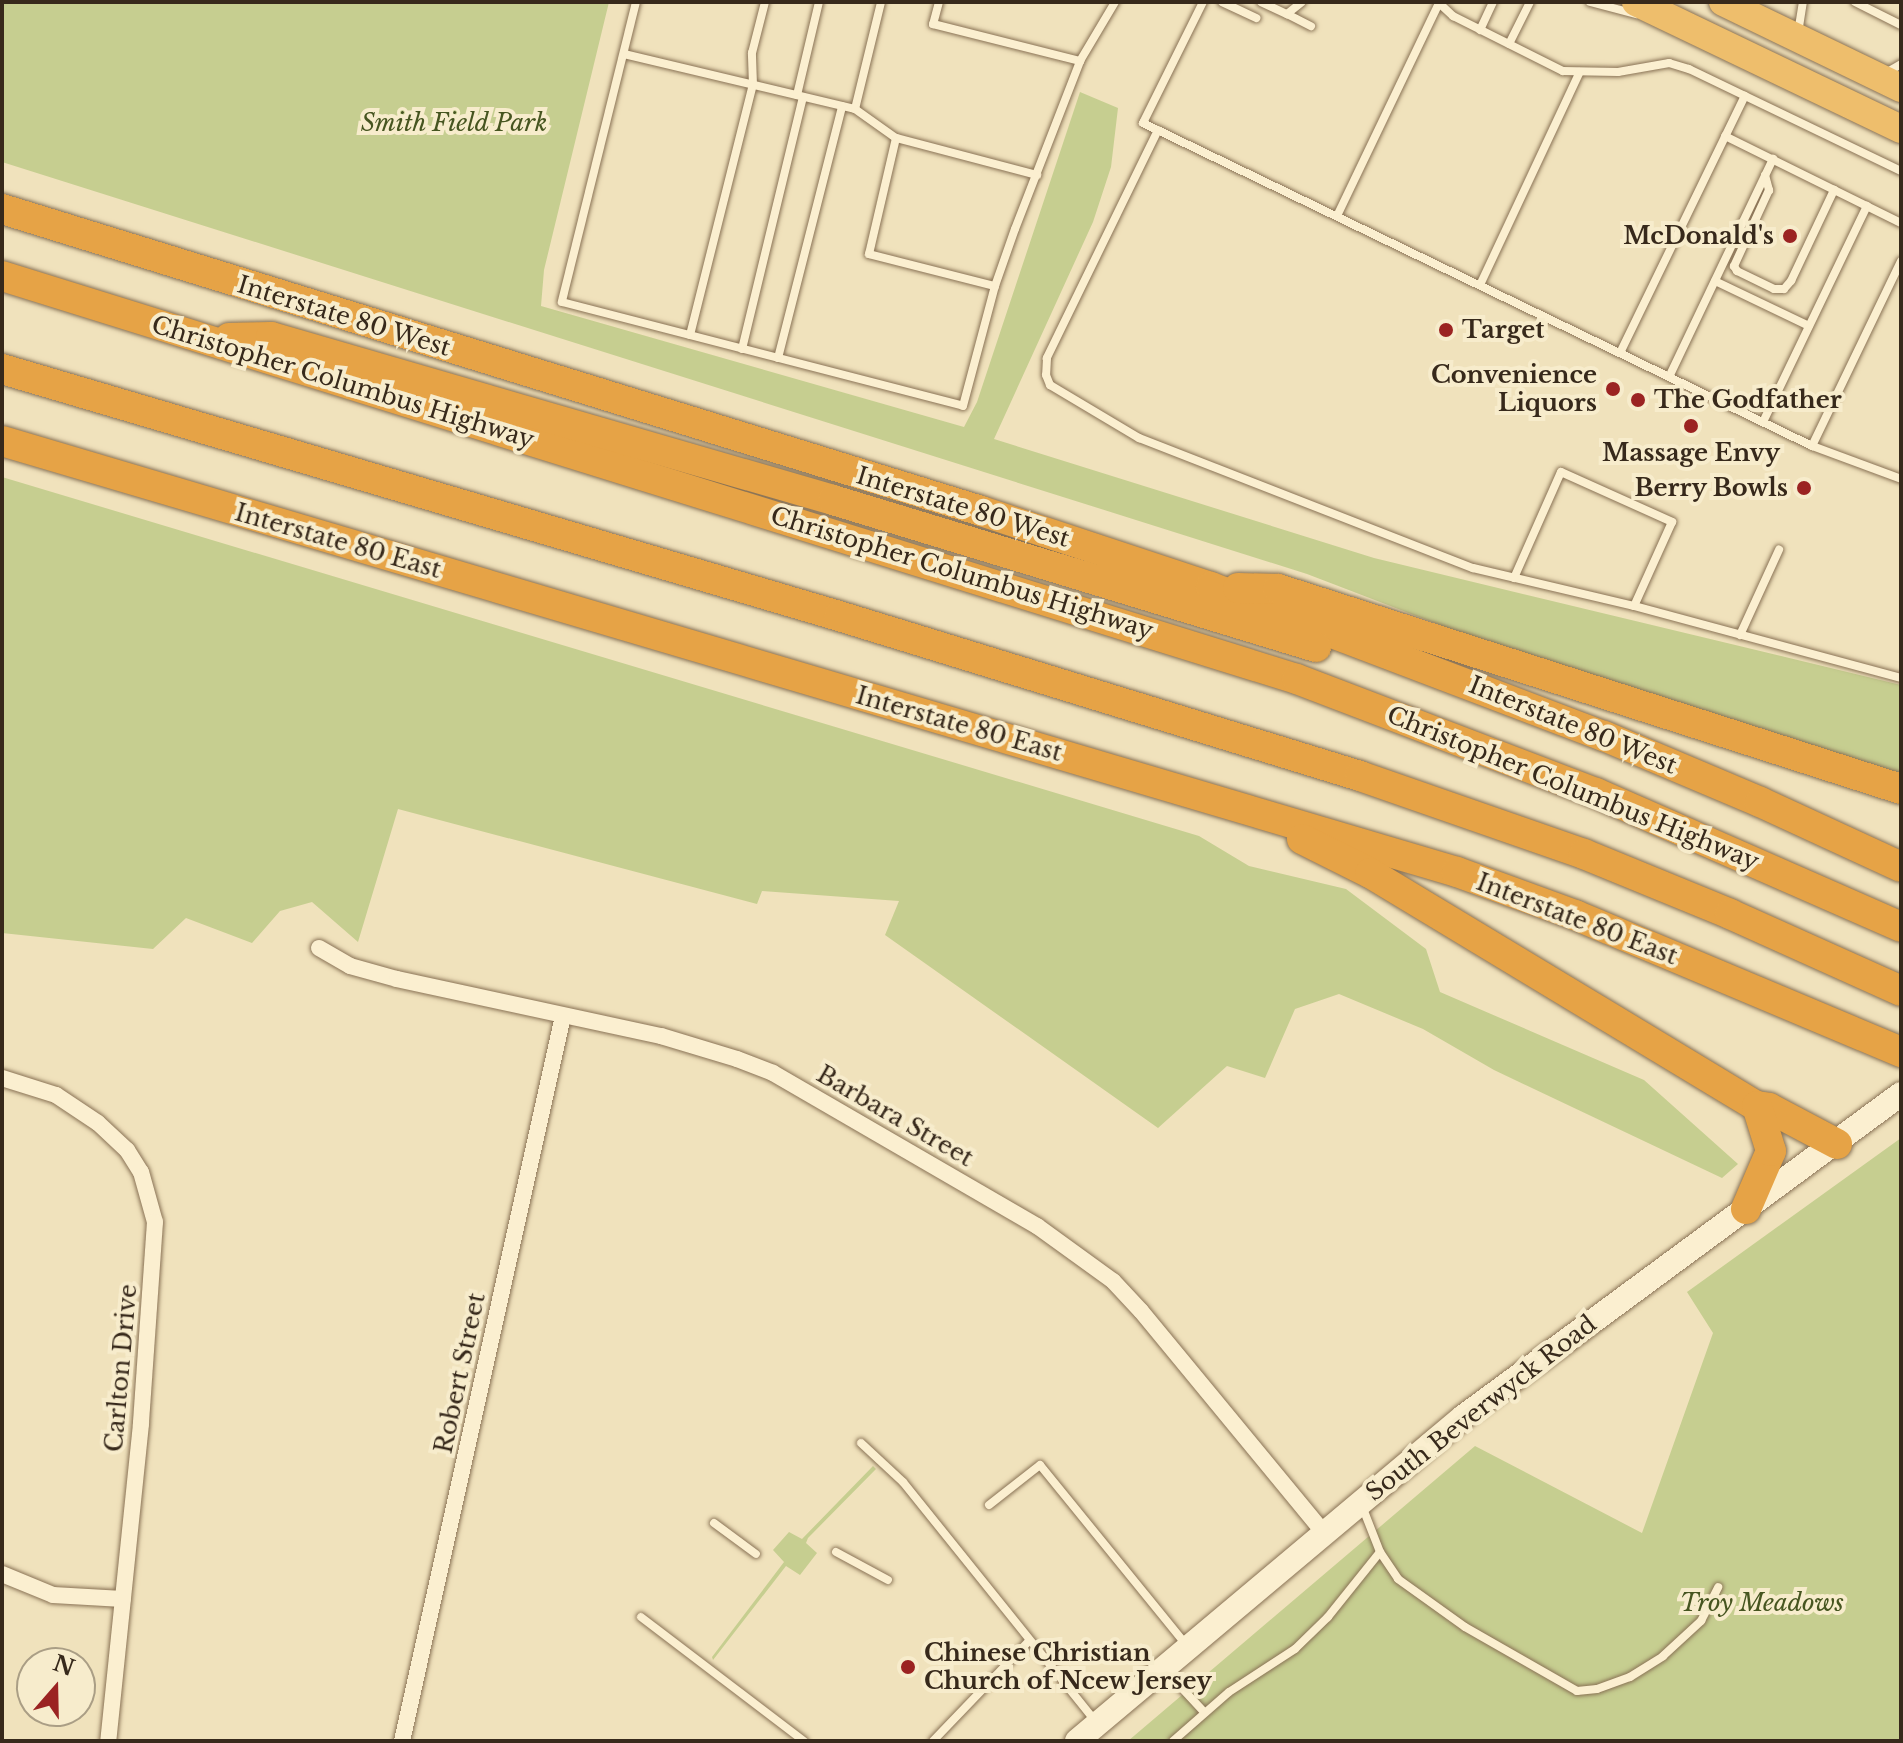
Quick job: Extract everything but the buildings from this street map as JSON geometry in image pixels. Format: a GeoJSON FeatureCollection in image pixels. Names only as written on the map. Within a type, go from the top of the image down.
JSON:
{"type":"FeatureCollection","features":[{"type":"Feature","properties":{"kind":"highway"},"geometry":{"type":"LineString","coordinates":[[1636,2],[1901,129]]}},
{"type":"Feature","properties":{"kind":"highway"},"geometry":{"type":"LineString","coordinates":[[1723,2],[1797,37],[1894,76]]}},
{"type":"Feature","properties":{"kind":"highway","name":"Interstate 80 West"},"geometry":{"type":"LineString","coordinates":[[2,209],[966,506],[1211,587],[1604,736],[1760,802],[1901,868]]}},
{"type":"Feature","properties":{"kind":"highway","name":"Christopher Columbus Highway"},"geometry":{"type":"LineString","coordinates":[[2,276],[1297,679],[1596,793],[1901,927]]}},
{"type":"Feature","properties":{"kind":"highway"},"geometry":{"type":"LineString","coordinates":[[203,339],[271,337],[1233,619],[1608,753],[1901,868]]}},
{"type":"Feature","properties":{"kind":"highway"},"geometry":{"type":"LineString","coordinates":[[2,369],[839,616],[1388,785],[1584,854],[1730,914],[1901,991]]}},
{"type":"Feature","properties":{"kind":"highway","name":"Interstate 80 East"},"geometry":{"type":"LineString","coordinates":[[2,441],[1457,872],[1575,915],[1901,1052]]}},
{"type":"Feature","properties":{"kind":"highway"},"geometry":{"type":"LineString","coordinates":[[1211,587],[1278,589],[1901,789]]}},
{"type":"Feature","properties":{"kind":"highway"},"geometry":{"type":"LineString","coordinates":[[1220,801],[1370,873],[1757,1106],[1769,1108],[1837,1144]]}},
{"type":"Feature","properties":{"kind":"highway"},"geometry":{"type":"LineString","coordinates":[[1746,1209],[1771,1151],[1757,1106]]}},
{"type":"Feature","properties":{"kind":"main road","name":"South Beverwyck Road"},"geometry":{"type":"LineString","coordinates":[[1091,1732],[1162,1667],[1496,1391],[1837,1144],[1898,1096]]}},
{"type":"Feature","properties":{"kind":"street","name":"Barbara Street"},"geometry":{"type":"LineString","coordinates":[[319,948],[350,966],[695,1045],[773,1073],[1037,1226],[1081,1256],[1141,1311],[1323,1532]]}},
{"type":"Feature","properties":{"kind":"street","name":"Robert Street"},"geometry":{"type":"LineString","coordinates":[[402,1741],[563,1016]]}},
{"type":"Feature","properties":{"kind":"street","name":"Carlton Drive"},"geometry":{"type":"LineString","coordinates":[[2,1078],[56,1095],[98,1123],[127,1150],[141,1172],[155,1222],[153,1273],[108,1741]]}},
{"type":"Feature","properties":{"kind":"street"},"geometry":{"type":"LineString","coordinates":[[2,1574],[53,1595],[123,1599]]}},
{"type":"Feature","properties":{"kind":"lane"},"geometry":{"type":"LineString","coordinates":[[636,2],[562,302],[963,406],[995,286],[1080,61],[1115,2]]}},
{"type":"Feature","properties":{"kind":"lane"},"geometry":{"type":"LineString","coordinates":[[690,335],[753,85],[752,53],[765,2]]}},
{"type":"Feature","properties":{"kind":"lane"},"geometry":{"type":"LineString","coordinates":[[742,349],[819,2]]}},
{"type":"Feature","properties":{"kind":"lane"},"geometry":{"type":"LineString","coordinates":[[855,109],[881,2]]}},
{"type":"Feature","properties":{"kind":"lane"},"geometry":{"type":"LineString","coordinates":[[939,2],[933,24],[1080,61]]}},
{"type":"Feature","properties":{"kind":"lane"},"geometry":{"type":"LineString","coordinates":[[1203,2],[1143,123],[1812,446],[1901,479]]}},
{"type":"Feature","properties":{"kind":"lane"},"geometry":{"type":"LineString","coordinates":[[1222,2],[1256,18]]}},
{"type":"Feature","properties":{"kind":"lane"},"geometry":{"type":"LineString","coordinates":[[1261,2],[1311,26]]}},
{"type":"Feature","properties":{"kind":"lane"},"geometry":{"type":"LineString","coordinates":[[1287,14],[1302,2]]}},
{"type":"Feature","properties":{"kind":"lane"},"geometry":{"type":"LineString","coordinates":[[1480,30],[1493,2]]}},
{"type":"Feature","properties":{"kind":"lane"},"geometry":{"type":"LineString","coordinates":[[1509,44],[1530,2]]}},
{"type":"Feature","properties":{"kind":"lane"},"geometry":{"type":"LineString","coordinates":[[1590,2],[1695,31]]}},
{"type":"Feature","properties":{"kind":"lane"},"geometry":{"type":"LineString","coordinates":[[1797,37],[1803,2]]}},
{"type":"Feature","properties":{"kind":"lane"},"geometry":{"type":"LineString","coordinates":[[1855,2],[1901,25]]}},
{"type":"Feature","properties":{"kind":"lane"},"geometry":{"type":"LineString","coordinates":[[1337,216],[1438,3],[1453,16],[1563,71],[1618,72],[1669,63],[1901,171]]}},
{"type":"Feature","properties":{"kind":"lane"},"geometry":{"type":"LineString","coordinates":[[624,54],[855,109],[896,138],[1037,175]]}},
{"type":"Feature","properties":{"kind":"lane"},"geometry":{"type":"LineString","coordinates":[[1480,285],[1580,72]]}},
{"type":"Feature","properties":{"kind":"lane"},"geometry":{"type":"LineString","coordinates":[[1620,353],[1745,96]]}},
{"type":"Feature","properties":{"kind":"lane"},"geometry":{"type":"LineString","coordinates":[[778,358],[842,106]]}},
{"type":"Feature","properties":{"kind":"lane"},"geometry":{"type":"LineString","coordinates":[[1158,130],[1047,358],[1046,375],[1050,385],[1139,438],[1342,520],[1473,568],[1634,606],[1901,678]]}},
{"type":"Feature","properties":{"kind":"lane"},"geometry":{"type":"LineString","coordinates":[[1725,136],[1901,223]]}},
{"type":"Feature","properties":{"kind":"lane"},"geometry":{"type":"LineString","coordinates":[[896,138],[869,254],[995,286]]}},
{"type":"Feature","properties":{"kind":"lane"},"geometry":{"type":"LineString","coordinates":[[1669,377],[1773,159]]}},
{"type":"Feature","properties":{"kind":"lane"},"geometry":{"type":"LineString","coordinates":[[1765,175],[1769,190],[1734,266],[1737,271],[1774,289],[1784,289],[1791,281],[1834,190]]}},
{"type":"Feature","properties":{"kind":"lane"},"geometry":{"type":"LineString","coordinates":[[1763,422],[1867,206]]}},
{"type":"Feature","properties":{"kind":"lane"},"geometry":{"type":"LineString","coordinates":[[1812,446],[1901,261]]}},
{"type":"Feature","properties":{"kind":"lane"},"geometry":{"type":"LineString","coordinates":[[1715,281],[1809,326]]}},
{"type":"Feature","properties":{"kind":"lane"},"geometry":{"type":"LineString","coordinates":[[1514,578],[1561,472],[1672,522],[1634,606]]}},
{"type":"Feature","properties":{"kind":"lane"},"geometry":{"type":"LineString","coordinates":[[1740,635],[1779,550]]}},
{"type":"Feature","properties":{"kind":"lane"},"geometry":{"type":"LineString","coordinates":[[861,1443],[903,1482],[1029,1641],[1091,1732]]}},
{"type":"Feature","properties":{"kind":"lane"},"geometry":{"type":"LineString","coordinates":[[989,1505],[1040,1465],[1187,1646]]}},
{"type":"Feature","properties":{"kind":"lane"},"geometry":{"type":"LineString","coordinates":[[1360,1502],[1380,1552],[1398,1579],[1465,1627],[1577,1691],[1597,1689],[1630,1677],[1663,1656],[1701,1621],[1718,1587]]}},
{"type":"Feature","properties":{"kind":"lane"},"geometry":{"type":"LineString","coordinates":[[714,1523],[756,1554]]}},
{"type":"Feature","properties":{"kind":"lane"},"geometry":{"type":"LineString","coordinates":[[836,1552],[888,1580]]}},
{"type":"Feature","properties":{"kind":"lane"},"geometry":{"type":"LineString","coordinates":[[1173,1741],[1204,1712],[1295,1649],[1328,1617],[1380,1552]]}},
{"type":"Feature","properties":{"kind":"lane"},"geometry":{"type":"LineString","coordinates":[[641,1617],[804,1741]]}},
{"type":"Feature","properties":{"kind":"lane"},"geometry":{"type":"LineString","coordinates":[[933,1741],[1029,1641]]}},
{"type":"Feature","properties":{"kind":"lane"},"geometry":{"type":"LineString","coordinates":[[1162,1667],[1204,1712]]}},
{"type":"Feature","properties":{"kind":"green space","name":"Smith Field Park"},"geometry":{"type":"Polygon","coordinates":[[[2,2],[609,2],[544,270],[541,306],[964,427],[977,402],[1080,92],[1118,108],[1111,167],[1093,222],[994,439],[1374,558],[1901,685],[1901,776],[1539,663],[1307,574],[2,162],[2,2]]]}},
{"type":"Feature","properties":{"kind":"green space"},"geometry":{"type":"Polygon","coordinates":[[[2,477],[1199,836],[1249,866],[1346,889],[1426,949],[1440,992],[1644,1080],[1738,1164],[1722,1178],[1494,1070],[1423,1029],[1339,994],[1295,1009],[1265,1078],[1227,1066],[1158,1128],[885,935],[899,901],[762,891],[757,904],[398,809],[358,942],[312,902],[280,911],[252,943],[186,918],[153,949],[2,933],[2,477]]]}},
{"type":"Feature","properties":{"kind":"green space","name":"Troy Meadows"},"geometry":{"type":"Polygon","coordinates":[[[1901,1138],[1901,1741],[1128,1741],[1475,1446],[1642,1533],[1713,1333],[1687,1292],[1901,1138]]]}},
{"type":"Feature","properties":{"kind":"green space"},"geometry":{"type":"Polygon","coordinates":[[[873,1466],[876,1469],[808,1538],[806,1543],[817,1553],[800,1575],[786,1566],[713,1660],[712,1657],[784,1562],[773,1550],[789,1532],[802,1539],[873,1466]]]}},
{"type":"Feature","properties":{"kind":"place","name":"McDonald's"},"geometry":{"type":"Point","coordinates":[1790,236]}},
{"type":"Feature","properties":{"kind":"place","name":"Target"},"geometry":{"type":"Point","coordinates":[1446,330]}},
{"type":"Feature","properties":{"kind":"place","name":"Convenience Liquors"},"geometry":{"type":"Point","coordinates":[1613,389]}},
{"type":"Feature","properties":{"kind":"place","name":"The Godfather"},"geometry":{"type":"Point","coordinates":[1638,400]}},
{"type":"Feature","properties":{"kind":"place","name":"Massage Envy"},"geometry":{"type":"Point","coordinates":[1691,426]}},
{"type":"Feature","properties":{"kind":"place","name":"Berry Bowls"},"geometry":{"type":"Point","coordinates":[1804,488]}},
{"type":"Feature","properties":{"kind":"place","name":"Chinese Christian Church of Ncew Jersey"},"geometry":{"type":"Point","coordinates":[908,1667]}}]}
